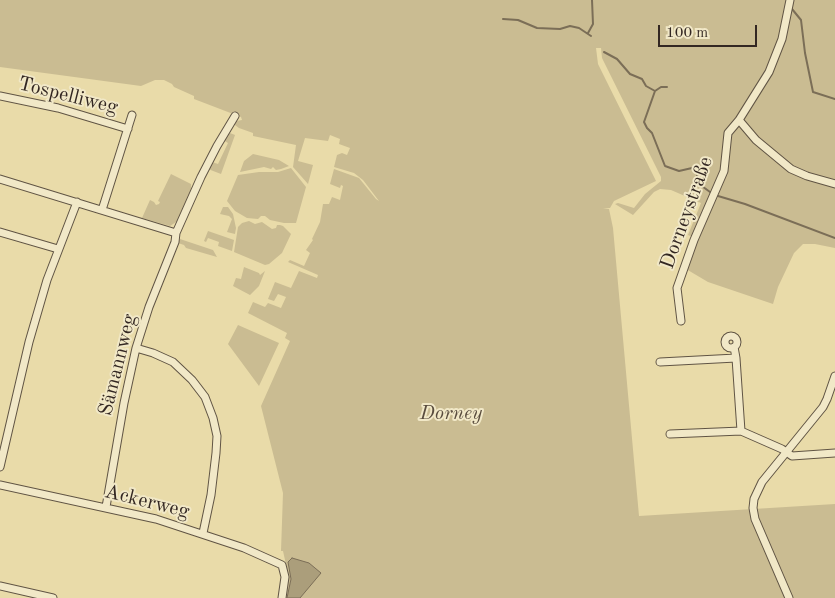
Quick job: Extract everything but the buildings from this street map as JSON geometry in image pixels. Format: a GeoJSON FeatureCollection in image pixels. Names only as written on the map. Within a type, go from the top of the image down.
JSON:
{"type":"FeatureCollection","features":[{"type":"Feature","properties":{"kind":"street","name":"Dorneystraße"},"geometry":{"type":"LineString","coordinates":[[681,321],[677,288],[694,240],[724,171],[728,133],[739,120],[769,72],[782,38],[790,0]]}},
{"type":"Feature","properties":{"kind":"street","name":"Tospelliweg"},"geometry":{"type":"LineString","coordinates":[[0,96],[58,108],[128,129]]}},
{"type":"Feature","properties":{"kind":"street","name":"Tospelliweg"},"geometry":{"type":"LineString","coordinates":[[102,210],[132,116]]}},
{"type":"Feature","properties":{"kind":"street","name":"Sämannweg"},"geometry":{"type":"LineString","coordinates":[[106,508],[124,403],[136,348],[149,307],[175,242],[176,233],[217,146],[236,116]]}},
{"type":"Feature","properties":{"kind":"street"},"geometry":{"type":"LineString","coordinates":[[739,120],[756,140],[790,170],[835,184]]}},
{"type":"Feature","properties":{"kind":"street"},"geometry":{"type":"LineString","coordinates":[[0,179],[176,233]]}},
{"type":"Feature","properties":{"kind":"street"},"geometry":{"type":"LineString","coordinates":[[0,467],[1,456],[29,342],[46,280],[77,202]]}},
{"type":"Feature","properties":{"kind":"street"},"geometry":{"type":"LineString","coordinates":[[0,232],[58,248]]}},
{"type":"Feature","properties":{"kind":"street"},"geometry":{"type":"LineString","coordinates":[[734,347],[741,431]]}},
{"type":"Feature","properties":{"kind":"street"},"geometry":{"type":"LineString","coordinates":[[136,348],[153,352],[173,362],[192,380],[205,397],[213,418],[217,436],[216,460],[203,533]]}},
{"type":"Feature","properties":{"kind":"street"},"geometry":{"type":"LineString","coordinates":[[660,362],[736,358]]}},
{"type":"Feature","properties":{"kind":"street"},"geometry":{"type":"LineString","coordinates":[[789,598],[755,519],[753,508],[758,488],[823,407],[835,376]]}},
{"type":"Feature","properties":{"kind":"street"},"geometry":{"type":"LineString","coordinates":[[670,434],[741,431],[792,456],[835,453]]}},
{"type":"Feature","properties":{"kind":"street","name":"Ackerweg"},"geometry":{"type":"LineString","coordinates":[[0,485],[156,519],[244,548],[281,564],[284,578],[282,598]]}},
{"type":"Feature","properties":{"kind":"street"},"geometry":{"type":"LineString","coordinates":[[0,586],[53,598]]}},
{"type":"Feature","properties":{"kind":"green space","name":"Dorney"},"geometry":{"type":"Polygon","coordinates":[[[0,0],[835,0],[835,248],[803,244],[794,253],[778,287],[773,304],[708,282],[686,269],[697,239],[688,235],[701,203],[671,190],[660,189],[654,192],[633,215],[615,204],[618,203],[634,208],[645,194],[661,181],[661,177],[602,58],[601,48],[596,48],[598,64],[656,181],[614,201],[610,208],[603,208],[609,209],[613,228],[639,516],[835,504],[835,598],[286,598],[289,578],[283,551],[281,551],[283,493],[261,406],[290,341],[285,338],[287,333],[248,313],[253,302],[265,307],[268,303],[281,308],[286,297],[278,294],[274,301],[268,299],[275,282],[291,288],[299,271],[317,278],[318,275],[288,262],[290,260],[304,266],[310,253],[306,250],[313,240],[320,222],[323,204],[329,204],[332,197],[340,200],[343,186],[341,185],[340,188],[330,184],[334,169],[359,178],[379,201],[363,180],[354,173],[334,167],[337,155],[342,153],[347,155],[350,148],[339,144],[340,139],[330,135],[328,141],[305,138],[298,161],[313,165],[308,184],[293,167],[296,145],[253,136],[253,133],[239,128],[231,122],[242,120],[241,117],[194,99],[194,96],[164,80],[155,80],[141,86],[0,67],[0,0]]]}},
{"type":"Feature","properties":{"kind":"green space"},"geometry":{"type":"Polygon","coordinates":[[[230,133],[235,135],[221,174],[208,169],[212,162],[218,164],[228,143],[223,140],[230,133]]]}},
{"type":"Feature","properties":{"kind":"green space"},"geometry":{"type":"Polygon","coordinates":[[[253,154],[279,160],[289,166],[276,170],[273,167],[271,169],[264,167],[240,172],[244,161],[253,154]]]}},
{"type":"Feature","properties":{"kind":"green space"},"geometry":{"type":"Polygon","coordinates":[[[291,168],[306,187],[296,223],[270,220],[265,216],[261,216],[258,219],[247,218],[235,211],[227,201],[238,175],[278,172],[291,168]]]}},
{"type":"Feature","properties":{"kind":"green space"},"geometry":{"type":"Polygon","coordinates":[[[171,174],[191,184],[191,189],[179,220],[170,226],[142,218],[150,200],[156,205],[159,204],[160,202],[158,201],[171,174]]]}},
{"type":"Feature","properties":{"kind":"green space"},"geometry":{"type":"Polygon","coordinates":[[[223,207],[228,207],[233,214],[236,228],[235,234],[227,232],[232,219],[229,216],[220,214],[223,207]]]}},
{"type":"Feature","properties":{"kind":"green space"},"geometry":{"type":"Polygon","coordinates":[[[249,221],[255,224],[262,222],[272,229],[280,225],[291,234],[282,253],[269,264],[265,265],[234,252],[238,227],[242,223],[249,221]]]}},
{"type":"Feature","properties":{"kind":"green space"},"geometry":{"type":"Polygon","coordinates":[[[208,231],[234,240],[232,251],[218,246],[219,242],[208,238],[206,242],[204,241],[208,231]]]}},
{"type":"Feature","properties":{"kind":"green space"},"geometry":{"type":"Polygon","coordinates":[[[180,239],[213,250],[217,257],[186,248],[178,243],[180,239]]]}},
{"type":"Feature","properties":{"kind":"green space"},"geometry":{"type":"Polygon","coordinates":[[[244,267],[260,275],[265,271],[259,286],[250,295],[233,286],[236,278],[241,279],[244,267]]]}},
{"type":"Feature","properties":{"kind":"green space"},"geometry":{"type":"Polygon","coordinates":[[[238,325],[279,343],[259,386],[228,344],[238,325]]]}},
{"type":"Feature","properties":{"kind":"shaded area"},"geometry":{"type":"Polygon","coordinates":[[[292,558],[309,563],[321,573],[300,598],[287,598],[291,579],[288,562],[292,558]]]}},
{"type":"Feature","properties":{"kind":"waterway"},"geometry":{"type":"LineString","coordinates":[[588,33],[593,24],[592,0]]}},
{"type":"Feature","properties":{"kind":"waterway"},"geometry":{"type":"LineString","coordinates":[[792,9],[801,20],[813,92],[835,99]]}},
{"type":"Feature","properties":{"kind":"waterway"},"geometry":{"type":"LineString","coordinates":[[503,19],[518,20],[537,28],[560,29],[570,26],[579,28],[591,36]]}},
{"type":"Feature","properties":{"kind":"waterway"},"geometry":{"type":"LineString","coordinates":[[604,52],[617,59],[630,74],[642,79],[646,86],[655,91],[644,122],[652,133],[665,166],[679,171],[692,168],[696,171],[698,179],[704,182]]}},
{"type":"Feature","properties":{"kind":"waterway"},"geometry":{"type":"LineString","coordinates":[[655,91],[661,87],[667,87]]}},
{"type":"Feature","properties":{"kind":"waterway"},"geometry":{"type":"LineString","coordinates":[[698,177],[695,181],[710,192]]}},
{"type":"Feature","properties":{"kind":"waterway"},"geometry":{"type":"LineString","coordinates":[[718,196],[745,204],[835,238]]}}]}
